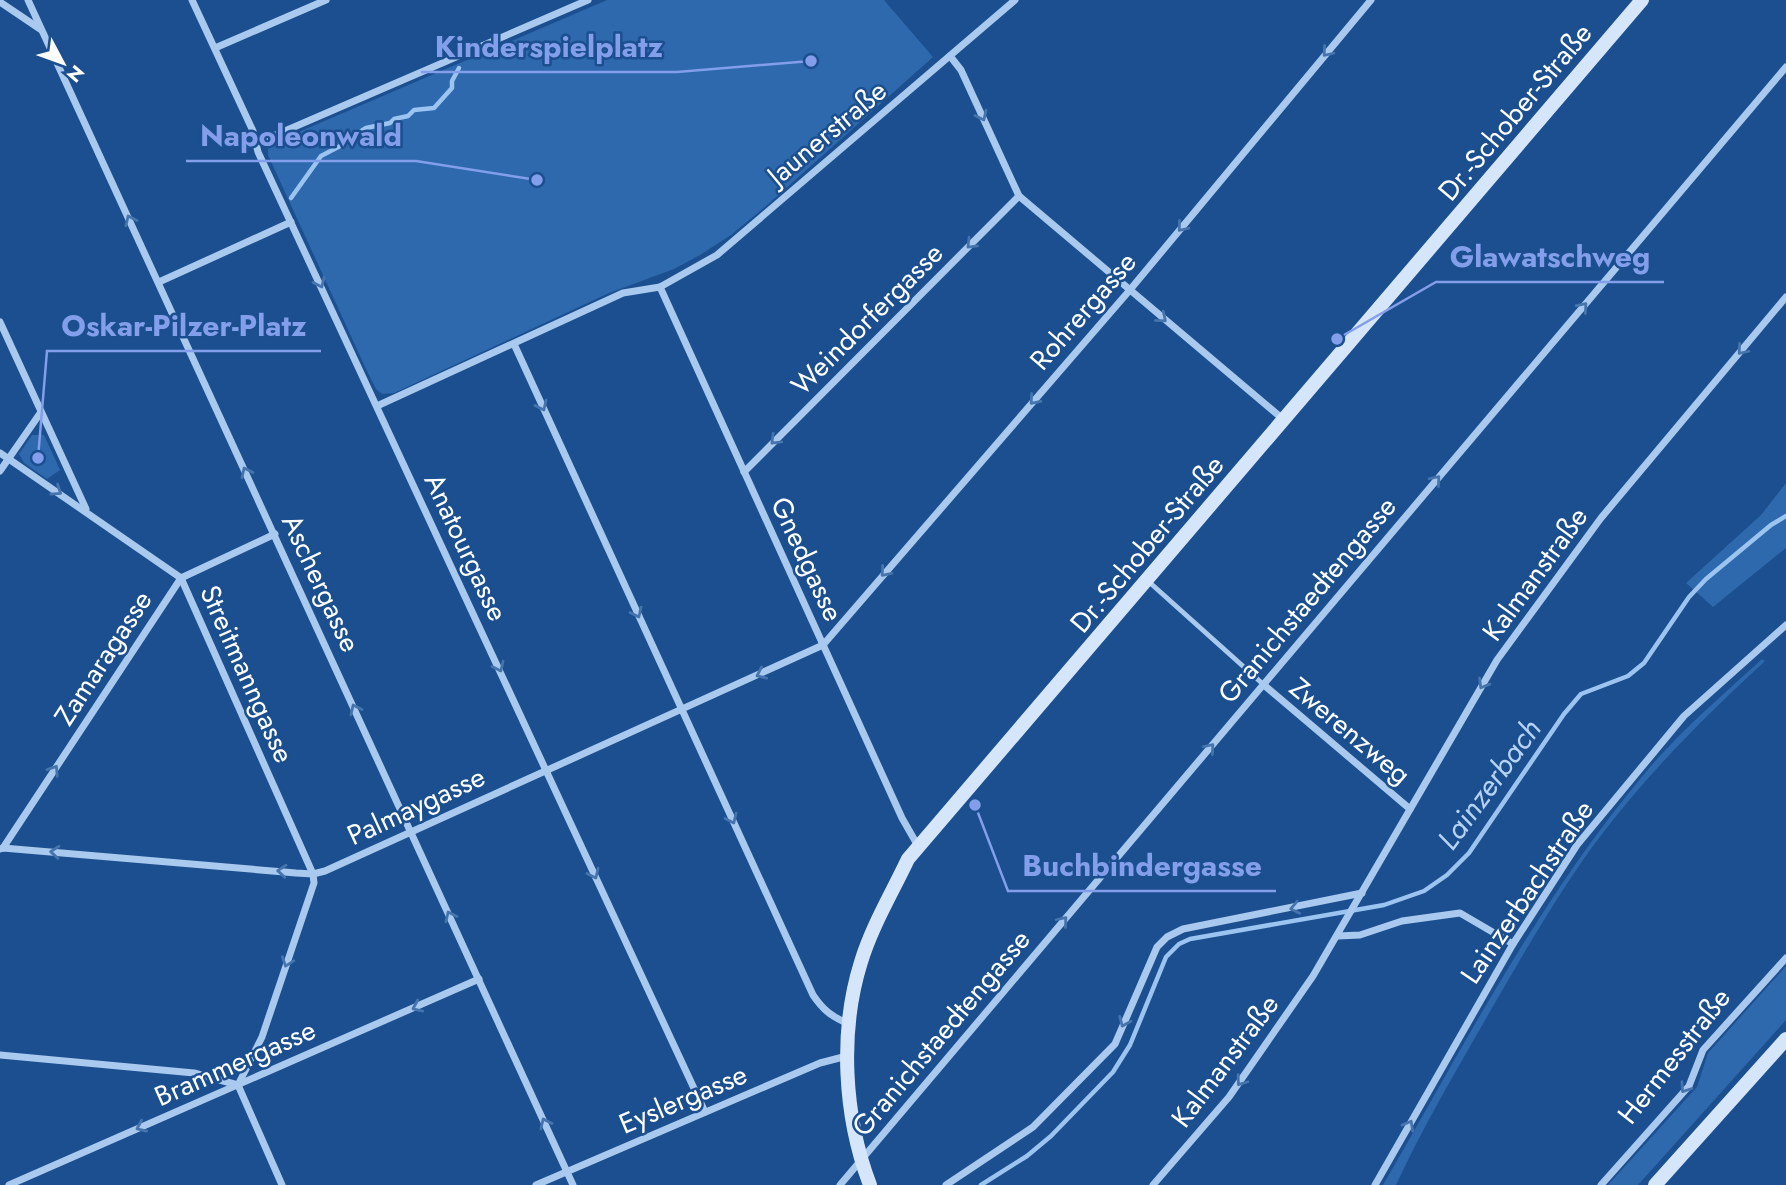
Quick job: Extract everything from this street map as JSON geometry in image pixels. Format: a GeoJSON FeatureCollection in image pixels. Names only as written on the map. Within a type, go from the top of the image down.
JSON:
{"type":"FeatureCollection","features":[{"type":"Feature","properties":{"kind":"street","name":"Aschergasse"},"geometry":{"type":"LineString","coordinates":[[28,0],[573,1185]]}},
{"type":"Feature","properties":{"kind":"street","name":"Anatourgasse"},"geometry":{"type":"LineString","coordinates":[[192,0],[257,143],[258,152],[705,1112]]}},
{"type":"Feature","properties":{"kind":"street"},"geometry":{"type":"LineString","coordinates":[[215,48],[326,0]]}},
{"type":"Feature","properties":{"kind":"street"},"geometry":{"type":"LineString","coordinates":[[257,143],[588,0]]}},
{"type":"Feature","properties":{"kind":"street","name":"Jaunerstraße"},"geometry":{"type":"LineString","coordinates":[[660,287],[717,255],[1015,0]]}},
{"type":"Feature","properties":{"kind":"street","name":"Rohrergasse"},"geometry":{"type":"LineString","coordinates":[[822,645],[1129,291],[1371,0]]}},
{"type":"Feature","properties":{"kind":"street","name":"Dr.-Schober-Straße"},"geometry":{"type":"LineString","coordinates":[[870,1185],[860,1160],[848,1082],[849,1024],[861,963],[871,934],[908,859],[1642,0]]}},
{"type":"Feature","properties":{"kind":"street"},"geometry":{"type":"LineString","coordinates":[[0,2],[42,30]]}},
{"type":"Feature","properties":{"kind":"street"},"geometry":{"type":"LineString","coordinates":[[950,56],[961,70],[1019,196],[1284,420]]}},
{"type":"Feature","properties":{"kind":"street","name":"Granichstaedtengasse"},"geometry":{"type":"LineString","coordinates":[[840,1185],[1786,67]]}},
{"type":"Feature","properties":{"kind":"street","name":"Weindorfergasse"},"geometry":{"type":"LineString","coordinates":[[744,472],[1019,196]]}},
{"type":"Feature","properties":{"kind":"street"},"geometry":{"type":"LineString","coordinates":[[159,282],[291,222]]}},
{"type":"Feature","properties":{"kind":"street"},"geometry":{"type":"LineString","coordinates":[[377,406],[623,293],[660,287]]}},
{"type":"Feature","properties":{"kind":"street","name":"Gnedgasse"},"geometry":{"type":"LineString","coordinates":[[660,287],[902,818],[919,846]]}},
{"type":"Feature","properties":{"kind":"street","name":"Kalmanstraße"},"geometry":{"type":"LineString","coordinates":[[1153,1185],[1229,1097],[1313,976],[1497,660],[1601,518],[1786,298]]}},
{"type":"Feature","properties":{"kind":"street"},"geometry":{"type":"LineString","coordinates":[[0,322],[87,512]]}},
{"type":"Feature","properties":{"kind":"street"},"geometry":{"type":"LineString","coordinates":[[514,344],[813,996],[834,1018],[849,1024]]}},
{"type":"Feature","properties":{"kind":"street"},"geometry":{"type":"LineString","coordinates":[[0,471],[41,412]]}},
{"type":"Feature","properties":{"kind":"street","name":"Streitmanngasse"},"geometry":{"type":"LineString","coordinates":[[0,453],[181,578],[313,874]]}},
{"type":"Feature","properties":{"kind":"street","name":"Zamaragasse"},"geometry":{"type":"LineString","coordinates":[[2,849],[181,578],[275,534]]}},
{"type":"Feature","properties":{"kind":"street","name":"Lainzerbachstraße"},"geometry":{"type":"LineString","coordinates":[[1375,1185],[1513,944],[1577,845],[1684,716],[1786,625]]}},
{"type":"Feature","properties":{"kind":"street","name":"Palmaygasse"},"geometry":{"type":"LineString","coordinates":[[2,849],[313,874],[412,832],[822,645]]}},
{"type":"Feature","properties":{"kind":"street","name":"Zwerenzweg"},"geometry":{"type":"LineString","coordinates":[[1264,685],[1410,809]]}},
{"type":"Feature","properties":{"kind":"street"},"geometry":{"type":"LineString","coordinates":[[237,1085],[262,1037],[314,883],[313,874]]}},
{"type":"Feature","properties":{"kind":"street"},"geometry":{"type":"LineString","coordinates":[[946,1185],[1032,1127],[1115,1044],[1157,947],[1167,937],[1183,929],[1362,893]]}},
{"type":"Feature","properties":{"kind":"street"},"geometry":{"type":"LineString","coordinates":[[1338,936],[1360,935],[1402,921],[1460,913],[1513,944]]}},
{"type":"Feature","properties":{"kind":"street","name":"Hermesstraße"},"geometry":{"type":"LineString","coordinates":[[1601,1185],[1689,1086],[1703,1050],[1786,958]]}},
{"type":"Feature","properties":{"kind":"street","name":"Brammergasse"},"geometry":{"type":"LineString","coordinates":[[9,1185],[479,979]]}},
{"type":"Feature","properties":{"kind":"street"},"geometry":{"type":"LineString","coordinates":[[1655,1185],[1786,1039]]}},
{"type":"Feature","properties":{"kind":"street"},"geometry":{"type":"LineString","coordinates":[[0,1055],[194,1073],[237,1085]]}},
{"type":"Feature","properties":{"kind":"street","name":"Eyslergasse"},"geometry":{"type":"LineString","coordinates":[[536,1185],[820,1063],[847,1056]]}},
{"type":"Feature","properties":{"kind":"street"},"geometry":{"type":"LineString","coordinates":[[237,1085],[282,1185]]}},
{"type":"Feature","properties":{"kind":"lane"},"geometry":{"type":"LineString","coordinates":[[1148,581],[1264,685]]}},
{"type":"Feature","properties":{"kind":"shaded area"},"geometry":{"type":"Polygon","coordinates":[[[607,0],[884,0],[933,57],[766,206],[731,235],[700,255],[674,269],[609,293],[394,393],[382,394],[376,389],[366,369],[268,155],[268,148],[273,143],[607,0]]]}},
{"type":"Feature","properties":{"kind":"shaded area"},"geometry":{"type":"Polygon","coordinates":[[[32,435],[44,435],[60,470],[47,479],[24,463],[19,454],[32,435]]]}},
{"type":"Feature","properties":{"kind":"shaded area"},"geometry":{"type":"Polygon","coordinates":[[[1786,483],[1786,548],[1713,607],[1686,583],[1761,515],[1786,483]]]}},
{"type":"Feature","properties":{"kind":"shaded area"},"geometry":{"type":"Polygon","coordinates":[[[1762,659],[1765,661],[1692,731],[1646,781],[1583,860],[1496,1002],[1416,1143],[1396,1185],[1383,1185],[1505,973],[1571,870],[1658,758],[1762,659]]]}},
{"type":"Feature","properties":{"kind":"shaded area"},"geometry":{"type":"Polygon","coordinates":[[[1786,966],[1786,1020],[1638,1185],[1608,1185],[1697,1087],[1708,1053],[1786,966]]]}},
{"type":"Feature","properties":{"kind":"waterway"},"geometry":{"type":"LineString","coordinates":[[291,198],[321,156],[366,128],[390,123],[394,119],[408,116],[414,110],[434,108],[452,88],[452,81],[459,68]]}},
{"type":"Feature","properties":{"kind":"waterway","name":"Lainzerbach"},"geometry":{"type":"LineString","coordinates":[[981,1185],[1027,1156],[1051,1136],[1113,1072],[1130,1045],[1166,957],[1179,944],[1190,939],[1384,905],[1424,891],[1447,875],[1469,853],[1564,714],[1581,694],[1628,676],[1644,663],[1689,597],[1706,579],[1771,525],[1786,516]]}},
{"type":"Feature","properties":{"kind":"place","name":"Kinderspielplatz"},"geometry":{"type":"Point","coordinates":[811,61]}},
{"type":"Feature","properties":{"kind":"place","name":"Napoleonwald"},"geometry":{"type":"Point","coordinates":[537,180]}},
{"type":"Feature","properties":{"kind":"place","name":"Glawatschweg"},"geometry":{"type":"Point","coordinates":[1337,339]}},
{"type":"Feature","properties":{"kind":"place","name":"Oskar-Pilzer-Platz"},"geometry":{"type":"Point","coordinates":[38,458]}},
{"type":"Feature","properties":{"kind":"place","name":"Buchbindergasse"},"geometry":{"type":"Point","coordinates":[975,805]}}]}
